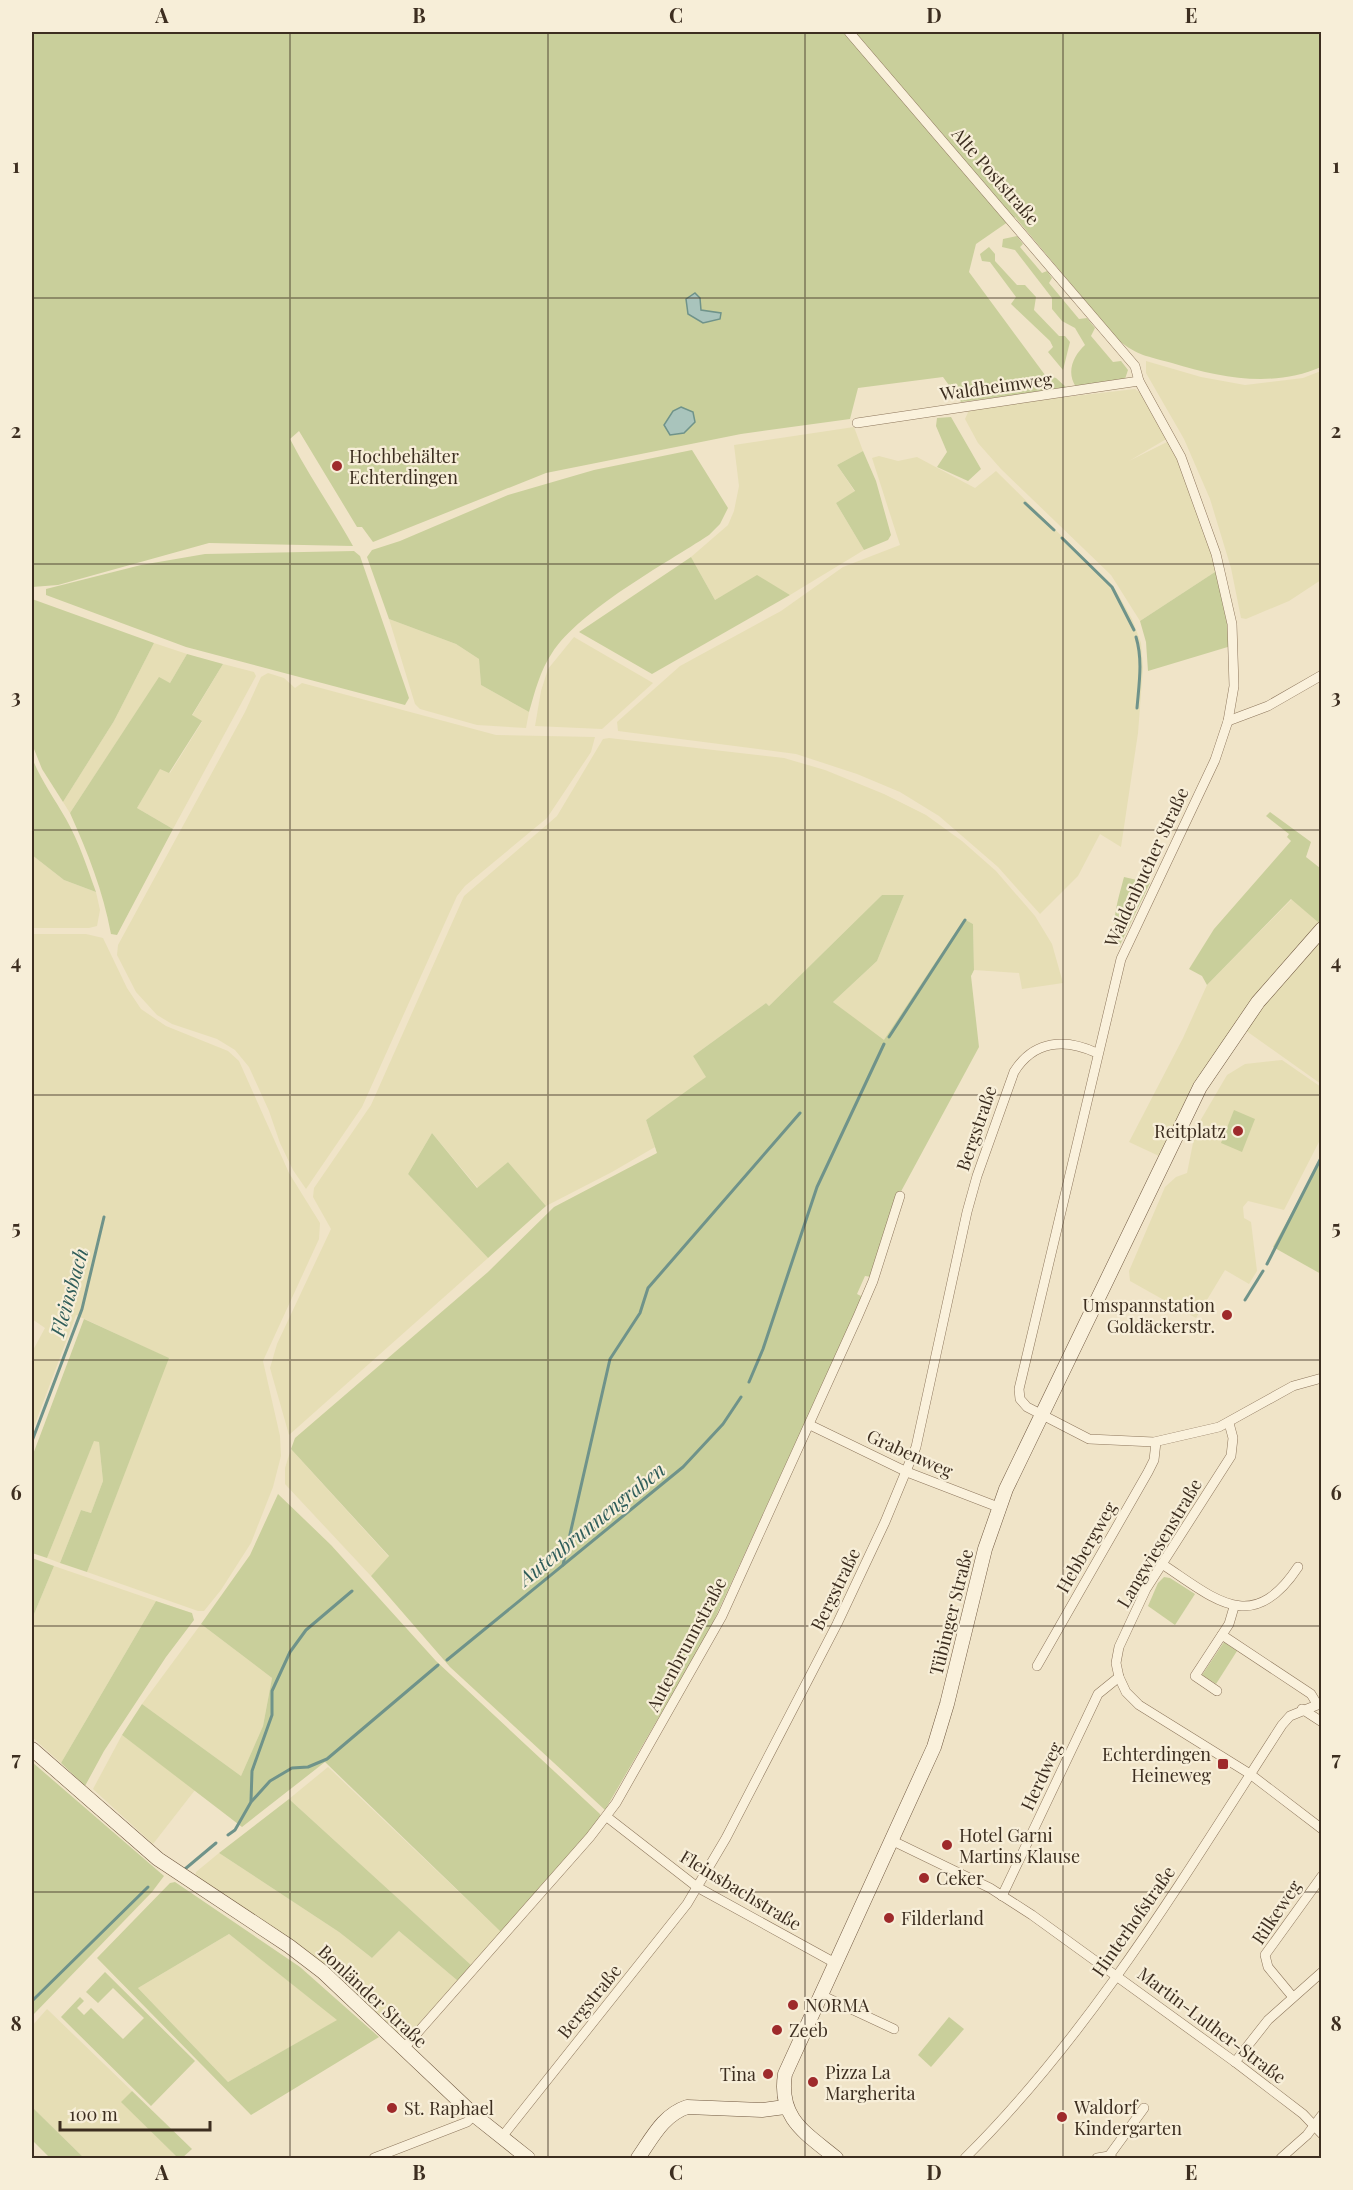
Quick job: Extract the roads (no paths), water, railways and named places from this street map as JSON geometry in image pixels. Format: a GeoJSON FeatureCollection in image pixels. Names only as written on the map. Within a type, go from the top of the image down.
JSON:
{"type":"FeatureCollection","features":[{"type":"Feature","properties":{"kind":"main road","name":"Tübinger Straße"},"geometry":{"type":"LineString","coordinates":[[785,2107],[783,2090],[787,2065],[893,1841],[939,1733],[985,1549],[998,1507],[1200,1087],[1233,1035],[1272,985],[1322,929]]}},
{"type":"Feature","properties":{"kind":"main road","name":"Bonländer Straße"},"geometry":{"type":"LineString","coordinates":[[32,1749],[124,1832],[174,1870],[314,1964],[474,2115],[528,2158]]}},
{"type":"Feature","properties":{"kind":"main road"},"geometry":{"type":"LineString","coordinates":[[638,2158],[661,2126],[678,2110],[687,2108],[762,2110],[785,2107],[799,2127],[836,2158]]}},
{"type":"Feature","properties":{"kind":"street","name":"Alte Poststraße"},"geometry":{"type":"LineString","coordinates":[[849,32],[1037,248],[1116,344]]}},
{"type":"Feature","properties":{"kind":"street","name":"Waldenbucher Straße"},"geometry":{"type":"LineString","coordinates":[[1116,344],[1135,366],[1139,381],[1165,424],[1184,464],[1220,570],[1234,647],[1234,686],[1228,721],[1215,760],[1121,959],[1019,1389],[1023,1404],[1089,1439],[1156,1442],[1228,1423],[1293,1386],[1322,1378]]}},
{"type":"Feature","properties":{"kind":"street","name":"Waldheimweg"},"geometry":{"type":"LineString","coordinates":[[857,423],[1139,381]]}},
{"type":"Feature","properties":{"kind":"street"},"geometry":{"type":"LineString","coordinates":[[1228,721],[1268,706],[1322,675]]}},
{"type":"Feature","properties":{"kind":"street","name":"Bergstraße"},"geometry":{"type":"LineString","coordinates":[[501,2138],[674,1920],[697,1887],[803,1690],[908,1472],[926,1406],[969,1203],[1014,1071],[1023,1058],[1043,1046],[1079,1045],[1097,1053]]}},
{"type":"Feature","properties":{"kind":"street","name":"Autenbrunnstraße"},"geometry":{"type":"LineString","coordinates":[[404,2048],[607,1817],[677,1699],[722,1616],[810,1425],[873,1281],[900,1196]]}},
{"type":"Feature","properties":{"kind":"street","name":"Langwiesenstraße"},"geometry":{"type":"LineString","coordinates":[[1119,1677],[1116,1663],[1119,1647],[1141,1599],[1231,1456],[1233,1438],[1228,1423]]}},
{"type":"Feature","properties":{"kind":"street","name":"Grabenweg"},"geometry":{"type":"LineString","coordinates":[[810,1425],[908,1472],[998,1507]]}},
{"type":"Feature","properties":{"kind":"street","name":"Hebbergweg"},"geometry":{"type":"LineString","coordinates":[[1037,1666],[1148,1472],[1154,1460],[1156,1442]]}},
{"type":"Feature","properties":{"kind":"street"},"geometry":{"type":"LineString","coordinates":[[1162,1564],[1218,1600],[1241,1608],[1275,1595],[1287,1584],[1298,1567]]}},
{"type":"Feature","properties":{"kind":"street"},"geometry":{"type":"LineString","coordinates":[[1217,1691],[1195,1676],[1222,1635],[1234,1607]]}},
{"type":"Feature","properties":{"kind":"street"},"geometry":{"type":"LineString","coordinates":[[1222,1635],[1311,1694],[1319,1703]]}},
{"type":"Feature","properties":{"kind":"street"},"geometry":{"type":"LineString","coordinates":[[1119,1677],[1126,1692],[1139,1705],[1250,1774],[1322,1829]]}},
{"type":"Feature","properties":{"kind":"street","name":"Herdweg"},"geometry":{"type":"LineString","coordinates":[[1002,1896],[1098,1694],[1106,1684],[1119,1677]]}},
{"type":"Feature","properties":{"kind":"street","name":"Hinterhofstraße"},"geometry":{"type":"LineString","coordinates":[[965,2158],[1037,2081],[1117,1975],[1146,1935],[1282,1725],[1290,1716],[1319,1703]]}},
{"type":"Feature","properties":{"kind":"street"},"geometry":{"type":"LineString","coordinates":[[1302,1709],[1322,1722]]}},
{"type":"Feature","properties":{"kind":"street","name":"Fleinsbachstraße"},"geometry":{"type":"LineString","coordinates":[[607,1817],[697,1887],[836,1963]]}},
{"type":"Feature","properties":{"kind":"street","name":"Martin-Luther-Straße"},"geometry":{"type":"LineString","coordinates":[[893,1841],[1002,1896],[1117,1975],[1235,2062],[1322,2133]]}},
{"type":"Feature","properties":{"kind":"street","name":"Rilkeweg"},"geometry":{"type":"LineString","coordinates":[[1292,1996],[1264,1961],[1265,1955],[1322,1876]]}},
{"type":"Feature","properties":{"kind":"street"},"geometry":{"type":"LineString","coordinates":[[1235,2062],[1268,2020],[1292,1996],[1322,1972]]}},
{"type":"Feature","properties":{"kind":"street"},"geometry":{"type":"LineString","coordinates":[[821,1995],[894,2029]]}},
{"type":"Feature","properties":{"kind":"street"},"geometry":{"type":"LineString","coordinates":[[1097,2158],[1111,2157],[1144,2108]]}},
{"type":"Feature","properties":{"kind":"street"},"geometry":{"type":"LineString","coordinates":[[374,2158],[467,2122],[474,2115]]}},
{"type":"Feature","properties":{"kind":"street"},"geometry":{"type":"LineString","coordinates":[[1281,2158],[1322,2115]]}},
{"type":"Feature","properties":{"kind":"water"},"geometry":{"type":"Polygon","coordinates":[[[695,293],[700,298],[701,310],[721,313],[720,319],[703,323],[688,314],[686,299],[695,293]]]}},
{"type":"Feature","properties":{"kind":"water"},"geometry":{"type":"Polygon","coordinates":[[[681,407],[693,412],[695,422],[684,433],[670,435],[664,425],[673,411],[681,407]]]}},
{"type":"Feature","properties":{"kind":"waterway"},"geometry":{"type":"LineString","coordinates":[[1025,503],[1054,530]]}},
{"type":"Feature","properties":{"kind":"waterway"},"geometry":{"type":"LineString","coordinates":[[1062,538],[1112,587],[1134,630]]}},
{"type":"Feature","properties":{"kind":"waterway"},"geometry":{"type":"LineString","coordinates":[[1136,637],[1140,663],[1137,708]]}},
{"type":"Feature","properties":{"kind":"waterway","name":"Autenbrunnengraben"},"geometry":{"type":"LineString","coordinates":[[889,1037],[965,920]]}},
{"type":"Feature","properties":{"kind":"waterway","name":"Autenbrunnengraben"},"geometry":{"type":"LineString","coordinates":[[749,1382],[763,1349],[817,1187],[884,1044]]}},
{"type":"Feature","properties":{"kind":"waterway"},"geometry":{"type":"LineString","coordinates":[[563,1565],[610,1359],[640,1313],[648,1288],[800,1113]]}},
{"type":"Feature","properties":{"kind":"waterway"},"geometry":{"type":"LineString","coordinates":[[1267,1264],[1322,1156]]}},
{"type":"Feature","properties":{"kind":"waterway","name":"Fleinsbach"},"geometry":{"type":"LineString","coordinates":[[32,1441],[82,1309],[104,1217]]}},
{"type":"Feature","properties":{"kind":"waterway"},"geometry":{"type":"LineString","coordinates":[[1245,1300],[1263,1271]]}},
{"type":"Feature","properties":{"kind":"waterway","name":"Autenbrunnengraben"},"geometry":{"type":"LineString","coordinates":[[447,1660],[683,1467],[723,1424],[741,1397]]}},
{"type":"Feature","properties":{"kind":"waterway"},"geometry":{"type":"LineString","coordinates":[[251,1801],[252,1771],[272,1715],[272,1691],[290,1652],[306,1630],[352,1591]]}},
{"type":"Feature","properties":{"kind":"waterway","name":"Autenbrunnengraben"},"geometry":{"type":"LineString","coordinates":[[228,1835],[235,1830],[251,1802],[270,1781],[292,1768],[308,1767],[327,1759],[438,1665]]}},
{"type":"Feature","properties":{"kind":"waterway","name":"Autenbrunnengraben"},"geometry":{"type":"LineString","coordinates":[[185,1869],[216,1843]]}},
{"type":"Feature","properties":{"kind":"waterway","name":"Autenbrunnengraben"},"geometry":{"type":"LineString","coordinates":[[32,2001],[148,1887]]}},
{"type":"Feature","properties":{"kind":"place","name":"Hochbehälter Echterdingen"},"geometry":{"type":"Point","coordinates":[337,466]}},
{"type":"Feature","properties":{"kind":"place","name":"Reitplatz"},"geometry":{"type":"Point","coordinates":[1238,1131]}},
{"type":"Feature","properties":{"kind":"place","name":"Umspannstation Goldäckerstr."},"geometry":{"type":"Point","coordinates":[1227,1315]}},
{"type":"Feature","properties":{"kind":"place","name":"Echterdingen Heineweg"},"geometry":{"type":"Point","coordinates":[1223,1764]}},
{"type":"Feature","properties":{"kind":"place","name":"Hotel Garni Martins Klause"},"geometry":{"type":"Point","coordinates":[947,1845]}},
{"type":"Feature","properties":{"kind":"place","name":"Ceker"},"geometry":{"type":"Point","coordinates":[924,1878]}},
{"type":"Feature","properties":{"kind":"place","name":"Filderland"},"geometry":{"type":"Point","coordinates":[889,1918]}},
{"type":"Feature","properties":{"kind":"place","name":"NORMA"},"geometry":{"type":"Point","coordinates":[793,2005]}},
{"type":"Feature","properties":{"kind":"place","name":"Zeeb"},"geometry":{"type":"Point","coordinates":[777,2030]}},
{"type":"Feature","properties":{"kind":"place","name":"Tina"},"geometry":{"type":"Point","coordinates":[768,2074]}},
{"type":"Feature","properties":{"kind":"place","name":"Pizza La Margherita"},"geometry":{"type":"Point","coordinates":[813,2082]}},
{"type":"Feature","properties":{"kind":"place","name":"St. Raphael"},"geometry":{"type":"Point","coordinates":[392,2108]}},
{"type":"Feature","properties":{"kind":"place","name":"Waldorf Kindergarten"},"geometry":{"type":"Point","coordinates":[1062,2117]}}]}
